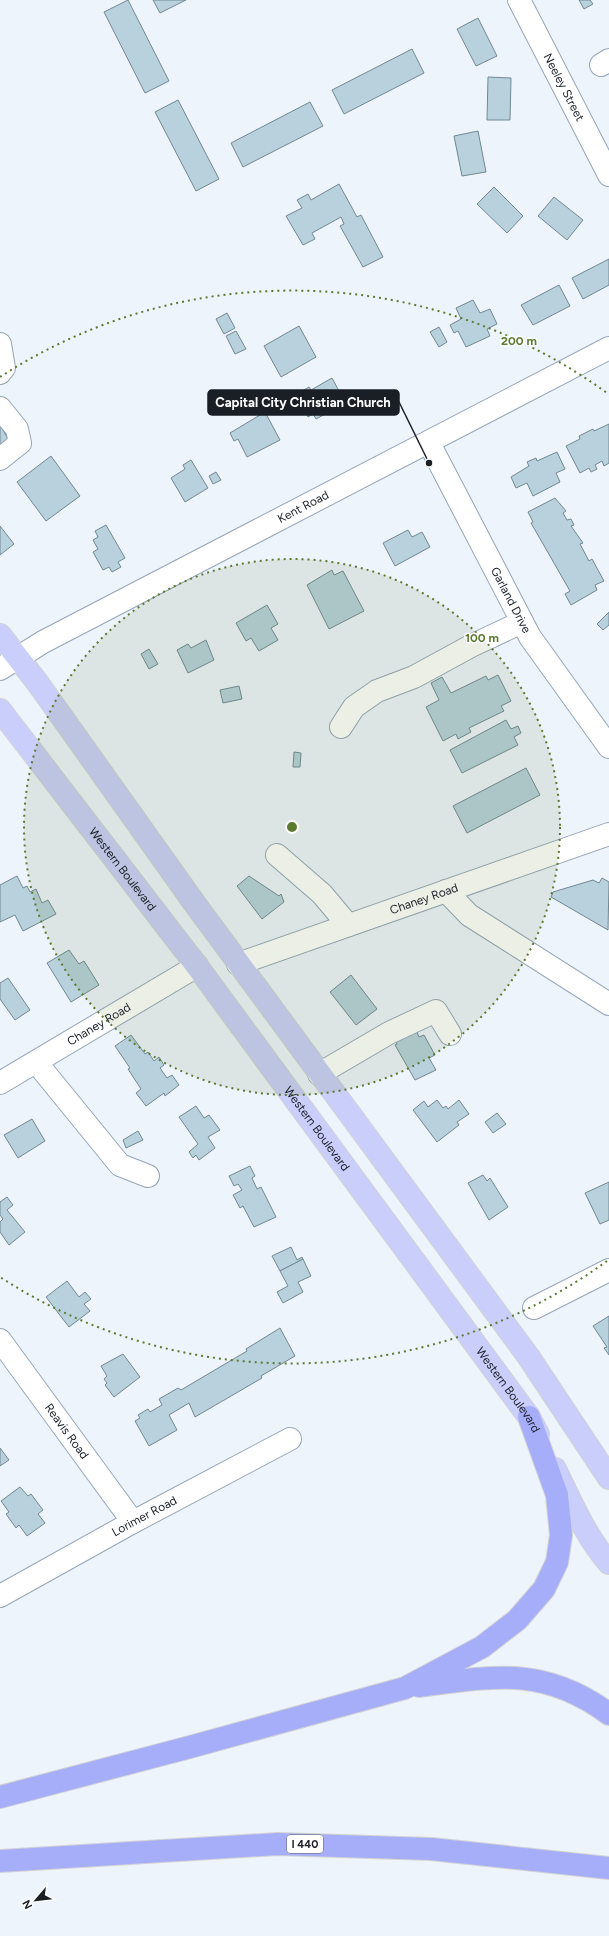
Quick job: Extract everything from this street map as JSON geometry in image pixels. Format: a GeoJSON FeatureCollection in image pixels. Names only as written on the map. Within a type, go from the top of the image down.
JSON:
{"type":"FeatureCollection","features":[{"type":"Feature","properties":{"kind":"highway"},"geometry":{"type":"LineString","coordinates":[[404,1688],[482,1647],[517,1620],[544,1589],[557,1562],[561,1535],[557,1495],[529,1417]]}},
{"type":"Feature","properties":{"kind":"highway"},"geometry":{"type":"LineString","coordinates":[[0,1797],[190,1747],[404,1688],[489,1676],[530,1679],[550,1683],[574,1692],[594,1703],[609,1714]]}},
{"type":"Feature","properties":{"kind":"highway","name":"I 440"},"geometry":{"type":"LineString","coordinates":[[0,1861],[278,1844],[431,1849],[609,1868]]}},
{"type":"Feature","properties":{"kind":"main road"},"geometry":{"type":"LineString","coordinates":[[0,635],[9,663],[238,964],[528,1356],[609,1478]]}},
{"type":"Feature","properties":{"kind":"main road","name":"Western Boulevard"},"geometry":{"type":"LineString","coordinates":[[0,710],[197,966],[529,1417],[582,1522],[602,1555],[609,1563]]}},
{"type":"Feature","properties":{"kind":"street","name":"Neeley Street"},"geometry":{"type":"LineString","coordinates":[[519,0],[609,175]]}},
{"type":"Feature","properties":{"kind":"street"},"geometry":{"type":"LineString","coordinates":[[0,344],[4,368],[0,373]]}},
{"type":"Feature","properties":{"kind":"street","name":"Kent Road"},"geometry":{"type":"LineString","coordinates":[[9,663],[43,642],[609,348]]}},
{"type":"Feature","properties":{"kind":"street"},"geometry":{"type":"LineString","coordinates":[[0,408],[16,429],[20,443],[0,460]]}},
{"type":"Feature","properties":{"kind":"street","name":"Garland Drive"},"geometry":{"type":"LineString","coordinates":[[429,442],[530,637],[609,747]]}},
{"type":"Feature","properties":{"kind":"street"},"geometry":{"type":"LineString","coordinates":[[341,727],[354,707],[377,691],[414,677],[471,646],[522,622]]}},
{"type":"Feature","properties":{"kind":"street","name":"Chaney Road"},"geometry":{"type":"LineString","coordinates":[[238,964],[609,834]]}},
{"type":"Feature","properties":{"kind":"street"},"geometry":{"type":"LineString","coordinates":[[277,855],[322,894],[348,925]]}},
{"type":"Feature","properties":{"kind":"street"},"geometry":{"type":"LineString","coordinates":[[446,891],[469,915],[609,1004]]}},
{"type":"Feature","properties":{"kind":"street","name":"Chaney Road"},"geometry":{"type":"LineString","coordinates":[[0,1083],[197,966]]}},
{"type":"Feature","properties":{"kind":"street"},"geometry":{"type":"LineString","coordinates":[[319,1074],[389,1033],[436,1011],[450,1034]]}},
{"type":"Feature","properties":{"kind":"street"},"geometry":{"type":"LineString","coordinates":[[36,1062],[120,1165],[148,1176]]}},
{"type":"Feature","properties":{"kind":"street"},"geometry":{"type":"LineString","coordinates":[[534,1308],[609,1270]]}},
{"type":"Feature","properties":{"kind":"street","name":"Reavis Road"},"geometry":{"type":"LineString","coordinates":[[0,1340],[133,1522]]}},
{"type":"Feature","properties":{"kind":"street","name":"Lorimer Road"},"geometry":{"type":"LineString","coordinates":[[0,1596],[133,1522],[290,1439]]}},
{"type":"Feature","properties":{"kind":"building"},"geometry":{"type":"Polygon","coordinates":[[[128,0],[169,81],[145,93],[104,12],[128,0]]]}},
{"type":"Feature","properties":{"kind":"building"},"geometry":{"type":"Polygon","coordinates":[[[153,0],[186,0],[160,13],[153,0]]]}},
{"type":"Feature","properties":{"kind":"building"},"geometry":{"type":"Polygon","coordinates":[[[579,0],[590,0],[593,4],[584,9],[579,0]]]}},
{"type":"Feature","properties":{"kind":"building"},"geometry":{"type":"Polygon","coordinates":[[[478,18],[497,56],[476,66],[457,29],[478,18]]]}},
{"type":"Feature","properties":{"kind":"building"},"geometry":{"type":"Polygon","coordinates":[[[412,49],[424,73],[344,114],[332,90],[412,49]]]}},
{"type":"Feature","properties":{"kind":"building"},"geometry":{"type":"Polygon","coordinates":[[[488,77],[511,78],[510,120],[487,120],[488,77]]]}},
{"type":"Feature","properties":{"kind":"building"},"geometry":{"type":"Polygon","coordinates":[[[178,100],[219,179],[196,191],[155,112],[178,100]]]}},
{"type":"Feature","properties":{"kind":"building"},"geometry":{"type":"Polygon","coordinates":[[[310,102],[323,126],[243,167],[231,143],[310,102]]]}},
{"type":"Feature","properties":{"kind":"building"},"geometry":{"type":"Polygon","coordinates":[[[478,131],[486,172],[462,176],[454,136],[478,131]]]}},
{"type":"Feature","properties":{"kind":"building"},"geometry":{"type":"Polygon","coordinates":[[[339,184],[357,217],[361,215],[383,257],[363,267],[340,226],[344,224],[341,217],[312,233],[315,239],[303,245],[286,216],[302,208],[297,200],[308,194],[311,200],[339,184]]]}},
{"type":"Feature","properties":{"kind":"building"},"geometry":{"type":"Polygon","coordinates":[[[494,187],[523,216],[507,233],[477,204],[494,187]]]}},
{"type":"Feature","properties":{"kind":"building"},"geometry":{"type":"Polygon","coordinates":[[[554,197],[583,220],[567,240],[538,216],[554,197]]]}},
{"type":"Feature","properties":{"kind":"building"},"geometry":{"type":"Polygon","coordinates":[[[609,259],[609,285],[583,299],[572,278],[609,259]]]}},
{"type":"Feature","properties":{"kind":"building"},"geometry":{"type":"Polygon","coordinates":[[[559,285],[570,306],[533,325],[521,305],[559,285]]]}},
{"type":"Feature","properties":{"kind":"building"},"geometry":{"type":"Polygon","coordinates":[[[473,300],[480,313],[490,309],[497,324],[487,329],[490,336],[466,347],[458,331],[454,333],[450,325],[461,319],[456,308],[473,300]]]}},
{"type":"Feature","properties":{"kind":"building"},"geometry":{"type":"Polygon","coordinates":[[[227,313],[235,328],[224,334],[216,319],[227,313]]]}},
{"type":"Feature","properties":{"kind":"building"},"geometry":{"type":"Polygon","coordinates":[[[299,326],[316,357],[281,377],[264,346],[299,326]]]}},
{"type":"Feature","properties":{"kind":"building"},"geometry":{"type":"Polygon","coordinates":[[[439,327],[447,342],[439,347],[430,332],[439,327]]]}},
{"type":"Feature","properties":{"kind":"building"},"geometry":{"type":"Polygon","coordinates":[[[236,331],[246,349],[235,354],[226,336],[236,331]]]}},
{"type":"Feature","properties":{"kind":"building"},"geometry":{"type":"Polygon","coordinates":[[[332,378],[347,406],[333,414],[331,411],[316,419],[313,414],[308,417],[297,397],[303,394],[302,391],[309,387],[311,390],[332,378]]]}},
{"type":"Feature","properties":{"kind":"building"},"geometry":{"type":"Polygon","coordinates":[[[265,412],[280,440],[247,457],[238,439],[234,441],[230,433],[265,412]]]}},
{"type":"Feature","properties":{"kind":"building"},"geometry":{"type":"Polygon","coordinates":[[[609,424],[609,463],[604,466],[602,461],[595,465],[597,469],[591,472],[589,468],[580,473],[566,446],[580,439],[579,436],[593,429],[594,431],[609,424]]]}},
{"type":"Feature","properties":{"kind":"building"},"geometry":{"type":"Polygon","coordinates":[[[0,425],[11,444],[0,450],[0,425]]]}},
{"type":"Feature","properties":{"kind":"building"},"geometry":{"type":"Polygon","coordinates":[[[557,452],[565,469],[556,473],[560,482],[533,496],[527,483],[516,488],[511,477],[529,466],[527,462],[536,458],[537,461],[557,452]]]}},
{"type":"Feature","properties":{"kind":"building"},"geometry":{"type":"Polygon","coordinates":[[[51,456],[80,496],[46,521],[17,482],[51,456]]]}},
{"type":"Feature","properties":{"kind":"building"},"geometry":{"type":"Polygon","coordinates":[[[191,460],[208,488],[185,502],[171,478],[185,469],[183,465],[191,460]]]}},
{"type":"Feature","properties":{"kind":"building"},"geometry":{"type":"Polygon","coordinates":[[[216,472],[221,480],[213,484],[209,476],[216,472]]]}},
{"type":"Feature","properties":{"kind":"building"},"geometry":{"type":"Polygon","coordinates":[[[555,498],[566,511],[563,513],[567,520],[571,519],[574,525],[571,526],[583,543],[580,544],[589,561],[592,559],[604,581],[595,585],[597,590],[571,605],[565,594],[570,591],[531,523],[533,522],[528,512],[555,498]]]}},
{"type":"Feature","properties":{"kind":"building"},"geometry":{"type":"Polygon","coordinates":[[[106,525],[125,558],[118,562],[121,567],[112,572],[109,567],[103,570],[93,552],[98,549],[93,540],[98,537],[95,531],[106,525]]]}},
{"type":"Feature","properties":{"kind":"building"},"geometry":{"type":"Polygon","coordinates":[[[0,526],[14,544],[0,555],[0,526]]]}},
{"type":"Feature","properties":{"kind":"building"},"geometry":{"type":"Polygon","coordinates":[[[408,530],[412,537],[422,532],[430,547],[395,566],[383,543],[408,530]]]}},
{"type":"Feature","properties":{"kind":"building"},"geometry":{"type":"Polygon","coordinates":[[[332,570],[334,575],[343,571],[364,611],[329,629],[307,585],[332,570]]]}},
{"type":"Feature","properties":{"kind":"building"},"geometry":{"type":"Polygon","coordinates":[[[267,605],[278,624],[271,628],[278,640],[259,651],[251,638],[246,641],[236,623],[267,605]]]}},
{"type":"Feature","properties":{"kind":"building"},"geometry":{"type":"Polygon","coordinates":[[[609,612],[609,625],[603,630],[597,624],[609,612]]]}},
{"type":"Feature","properties":{"kind":"building"},"geometry":{"type":"Polygon","coordinates":[[[206,640],[214,660],[188,673],[177,650],[188,644],[191,648],[206,640]]]}},
{"type":"Feature","properties":{"kind":"building"},"geometry":{"type":"Polygon","coordinates":[[[149,649],[158,664],[149,669],[141,654],[149,649]]]}},
{"type":"Feature","properties":{"kind":"building"},"geometry":{"type":"Polygon","coordinates":[[[498,675],[511,701],[501,706],[504,711],[469,728],[471,732],[458,739],[456,734],[443,741],[426,707],[439,700],[431,683],[442,677],[451,693],[486,676],[488,680],[498,675]]]}},
{"type":"Feature","properties":{"kind":"building"},"geometry":{"type":"Polygon","coordinates":[[[239,686],[242,699],[223,703],[220,690],[239,686]]]}},
{"type":"Feature","properties":{"kind":"building"},"geometry":{"type":"Polygon","coordinates":[[[506,720],[511,729],[518,726],[521,733],[514,737],[518,745],[462,773],[450,750],[506,720]]]}},
{"type":"Feature","properties":{"kind":"building"},"geometry":{"type":"Polygon","coordinates":[[[294,752],[301,753],[300,767],[293,767],[294,752]]]}},
{"type":"Feature","properties":{"kind":"building"},"geometry":{"type":"Polygon","coordinates":[[[526,768],[540,795],[467,833],[453,806],[526,768]]]}},
{"type":"Feature","properties":{"kind":"building"},"geometry":{"type":"Polygon","coordinates":[[[17,876],[23,888],[27,886],[30,892],[36,889],[42,903],[48,900],[56,914],[23,931],[15,915],[0,922],[0,885],[17,876]]]}},
{"type":"Feature","properties":{"kind":"building"},"geometry":{"type":"Polygon","coordinates":[[[249,876],[279,896],[281,894],[284,902],[262,919],[237,886],[249,876]]]}},
{"type":"Feature","properties":{"kind":"building"},"geometry":{"type":"Polygon","coordinates":[[[602,878],[609,882],[608,930],[551,897],[553,892],[593,880],[599,883],[602,878]]]}},
{"type":"Feature","properties":{"kind":"building"},"geometry":{"type":"Polygon","coordinates":[[[69,950],[79,964],[84,961],[99,985],[71,1002],[47,963],[69,950]]]}},
{"type":"Feature","properties":{"kind":"building"},"geometry":{"type":"Polygon","coordinates":[[[351,975],[377,1009],[356,1025],[330,992],[351,975]]]}},
{"type":"Feature","properties":{"kind":"building"},"geometry":{"type":"Polygon","coordinates":[[[8,978],[30,1010],[15,1020],[0,999],[0,983],[8,978]]]}},
{"type":"Feature","properties":{"kind":"building"},"geometry":{"type":"Polygon","coordinates":[[[414,1025],[419,1037],[424,1035],[435,1055],[429,1058],[436,1070],[415,1080],[395,1045],[397,1044],[393,1036],[414,1025]]]}},
{"type":"Feature","properties":{"kind":"building"},"geometry":{"type":"Polygon","coordinates":[[[131,1035],[145,1054],[148,1052],[154,1061],[159,1057],[164,1065],[160,1068],[167,1078],[172,1075],[179,1085],[165,1096],[164,1093],[146,1106],[136,1093],[141,1089],[128,1069],[130,1068],[115,1046],[131,1035]]]}},
{"type":"Feature","properties":{"kind":"building"},"geometry":{"type":"Polygon","coordinates":[[[437,1100],[443,1108],[446,1106],[448,1109],[459,1100],[469,1114],[457,1122],[459,1125],[437,1142],[413,1110],[424,1101],[428,1107],[437,1100]]]}},
{"type":"Feature","properties":{"kind":"building"},"geometry":{"type":"Polygon","coordinates":[[[196,1106],[204,1118],[209,1115],[220,1130],[208,1137],[215,1148],[199,1160],[196,1155],[193,1158],[189,1152],[198,1144],[179,1117],[196,1106]]]}},
{"type":"Feature","properties":{"kind":"building"},"geometry":{"type":"Polygon","coordinates":[[[497,1113],[506,1124],[493,1133],[485,1122],[497,1113]]]}},
{"type":"Feature","properties":{"kind":"building"},"geometry":{"type":"Polygon","coordinates":[[[32,1119],[45,1141],[18,1158],[4,1135],[32,1119]]]}},
{"type":"Feature","properties":{"kind":"building"},"geometry":{"type":"Polygon","coordinates":[[[138,1131],[143,1140],[126,1148],[123,1140],[138,1131]]]}},
{"type":"Feature","properties":{"kind":"building"},"geometry":{"type":"Polygon","coordinates":[[[250,1166],[255,1176],[252,1178],[257,1189],[261,1187],[276,1217],[254,1227],[243,1206],[240,1208],[233,1195],[242,1190],[238,1184],[234,1186],[229,1176],[250,1166]]]}},
{"type":"Feature","properties":{"kind":"building"},"geometry":{"type":"Polygon","coordinates":[[[483,1175],[487,1181],[490,1178],[508,1207],[489,1220],[468,1183],[483,1175]]]}},
{"type":"Feature","properties":{"kind":"building"},"geometry":{"type":"Polygon","coordinates":[[[609,1182],[609,1220],[600,1224],[585,1193],[609,1182]]]}},
{"type":"Feature","properties":{"kind":"building"},"geometry":{"type":"Polygon","coordinates":[[[7,1197],[13,1205],[7,1210],[25,1232],[9,1245],[0,1232],[0,1222],[3,1219],[0,1215],[0,1202],[7,1197]]]}},
{"type":"Feature","properties":{"kind":"building"},"geometry":{"type":"Polygon","coordinates":[[[291,1247],[297,1260],[302,1257],[303,1259],[280,1271],[272,1256],[291,1247]]]}},
{"type":"Feature","properties":{"kind":"building"},"geometry":{"type":"Polygon","coordinates":[[[303,1259],[311,1276],[298,1282],[303,1292],[283,1303],[277,1292],[288,1286],[280,1271],[303,1259]]]}},
{"type":"Feature","properties":{"kind":"building"},"geometry":{"type":"Polygon","coordinates":[[[67,1281],[79,1297],[85,1292],[91,1299],[84,1304],[90,1311],[69,1327],[46,1297],[67,1281]]]}},
{"type":"Feature","properties":{"kind":"building"},"geometry":{"type":"Polygon","coordinates":[[[609,1316],[609,1355],[604,1348],[607,1347],[593,1326],[609,1316]]]}},
{"type":"Feature","properties":{"kind":"building"},"geometry":{"type":"Polygon","coordinates":[[[280,1328],[295,1356],[261,1376],[262,1378],[195,1417],[189,1403],[169,1415],[177,1430],[149,1446],[135,1421],[140,1418],[138,1415],[148,1409],[150,1412],[162,1405],[159,1399],[178,1388],[181,1390],[247,1351],[246,1349],[280,1328]]]}},
{"type":"Feature","properties":{"kind":"building"},"geometry":{"type":"Polygon","coordinates":[[[123,1354],[140,1377],[114,1397],[105,1385],[107,1383],[104,1379],[107,1376],[101,1366],[123,1354]]]}},
{"type":"Feature","properties":{"kind":"building"},"geometry":{"type":"Polygon","coordinates":[[[0,1448],[9,1460],[0,1466],[0,1448]]]}},
{"type":"Feature","properties":{"kind":"building"},"geometry":{"type":"Polygon","coordinates":[[[20,1487],[28,1496],[31,1494],[43,1510],[38,1514],[45,1523],[27,1536],[19,1525],[16,1528],[6,1514],[9,1512],[1,1501],[20,1487]]]}},
{"type":"Feature","properties":{"kind":"place","name":"Capital City Christian Church"},"geometry":{"type":"Point","coordinates":[429,463]}}]}
